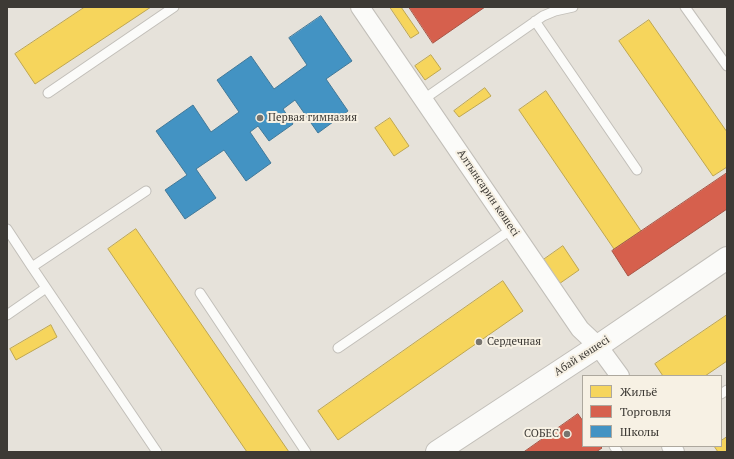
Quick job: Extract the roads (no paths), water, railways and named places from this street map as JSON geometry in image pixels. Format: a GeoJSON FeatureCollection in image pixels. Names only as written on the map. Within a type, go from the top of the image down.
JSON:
{"type":"FeatureCollection","features":[{"type":"Feature","properties":{"kind":"street","name":"Алтынсарин көшесі"},"geometry":{"type":"LineString","coordinates":[[360,7],[580,329],[598,346],[619,375]]}},
{"type":"Feature","properties":{"kind":"street","name":"Абай көшесі"},"geometry":{"type":"LineString","coordinates":[[436,452],[598,346],[727,258]]}},
{"type":"Feature","properties":{"kind":"lane"},"geometry":{"type":"LineString","coordinates":[[48,93],[174,7]]}},
{"type":"Feature","properties":{"kind":"lane"},"geometry":{"type":"LineString","coordinates":[[424,99],[543,16],[555,11],[573,7]]}},
{"type":"Feature","properties":{"kind":"lane"},"geometry":{"type":"LineString","coordinates":[[685,7],[727,66]]}},
{"type":"Feature","properties":{"kind":"lane"},"geometry":{"type":"LineString","coordinates":[[535,21],[637,170]]}},
{"type":"Feature","properties":{"kind":"lane"},"geometry":{"type":"LineString","coordinates":[[32,267],[146,191]]}},
{"type":"Feature","properties":{"kind":"lane"},"geometry":{"type":"LineString","coordinates":[[7,229],[156,452]]}},
{"type":"Feature","properties":{"kind":"lane"},"geometry":{"type":"LineString","coordinates":[[338,348],[512,229]]}},
{"type":"Feature","properties":{"kind":"lane"},"geometry":{"type":"LineString","coordinates":[[7,315],[46,288]]}},
{"type":"Feature","properties":{"kind":"lane"},"geometry":{"type":"LineString","coordinates":[[200,293],[306,452]]}},
{"type":"Feature","properties":{"kind":"place","name":"Первая гимназия"},"geometry":{"type":"Point","coordinates":[260,118]}},
{"type":"Feature","properties":{"kind":"place","name":"Сердечная"},"geometry":{"type":"Point","coordinates":[479,342]}},
{"type":"Feature","properties":{"kind":"place","name":"СОБЕС"},"geometry":{"type":"Point","coordinates":[567,434]}}]}
